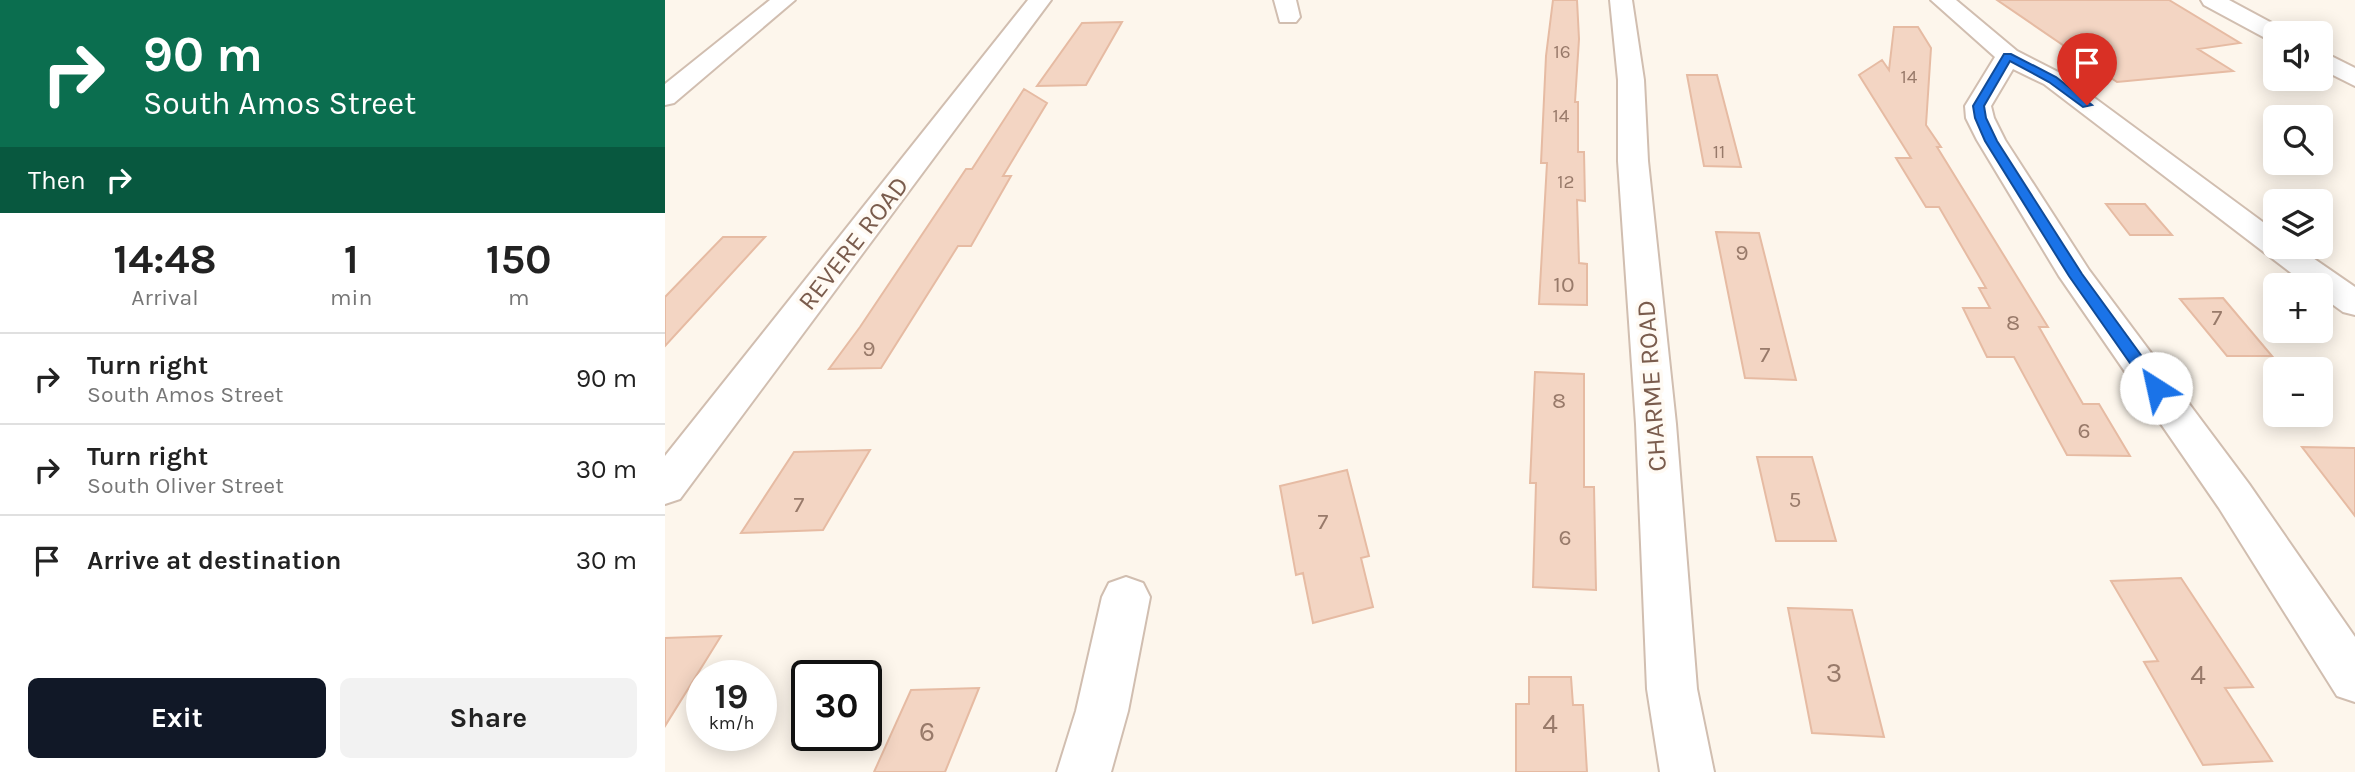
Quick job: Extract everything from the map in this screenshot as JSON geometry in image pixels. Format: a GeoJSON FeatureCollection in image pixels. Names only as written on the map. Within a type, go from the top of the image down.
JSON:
{"type":"FeatureCollection","features":[{"type":"Feature","properties":{"kind":"street"},"geometry":{"type":"LineString","coordinates":[[665,97],[784,0]]}},
{"type":"Feature","properties":{"kind":"street","name":"REVERE ROAD"},"geometry":{"type":"LineString","coordinates":[[665,487],[1040,0]]}},
{"type":"Feature","properties":{"kind":"street","name":"CHARME ROAD"},"geometry":{"type":"LineString","coordinates":[[1621,0],[1631,80],[1633,161],[1656,424],[1672,690],[1687,772]]}},
{"type":"Feature","properties":{"kind":"street"},"geometry":{"type":"LineString","coordinates":[[1942,0],[2008,56],[2053,79],[2263,238]]}},
{"type":"Feature","properties":{"kind":"street"},"geometry":{"type":"LineString","coordinates":[[2212,0],[2263,28]]}},
{"type":"Feature","properties":{"kind":"street"},"geometry":{"type":"LineString","coordinates":[[2008,56],[1978,106],[1980,118],[1991,141],[2076,276],[2234,496],[2355,678]]}},
{"type":"Feature","properties":{"kind":"street"},"geometry":{"type":"LineString","coordinates":[[2333,66],[2355,78]]}},
{"type":"Feature","properties":{"kind":"street"},"geometry":{"type":"LineString","coordinates":[[2292,259],[2355,304]]}},
{"type":"Feature","properties":{"kind":"street"},"geometry":{"type":"LineString","coordinates":[[1084,772],[1113,664],[1126,597]]}},
{"type":"Feature","properties":{"kind":"building"},"geometry":{"type":"Polygon","coordinates":[[[1553,0],[1577,0],[1579,39],[1575,102],[1578,102],[1578,152],[1584,152],[1585,201],[1577,200],[1579,263],[1587,264],[1587,305],[1539,304],[1547,163],[1541,163],[1546,56],[1553,0]]]}},
{"type":"Feature","properties":{"kind":"building"},"geometry":{"type":"Polygon","coordinates":[[[1997,0],[2169,0],[2240,43],[2198,49],[2233,71],[2117,82],[1997,0]]]}},
{"type":"Feature","properties":{"kind":"building"},"geometry":{"type":"Polygon","coordinates":[[[1122,22],[1086,85],[1037,86],[1082,23],[1122,22]]]}},
{"type":"Feature","properties":{"kind":"building"},"geometry":{"type":"Polygon","coordinates":[[[1894,27],[1918,27],[1931,48],[1926,125],[2048,327],[2039,327],[2083,404],[2099,404],[2130,456],[2067,455],[2014,357],[1987,357],[1963,308],[1990,308],[1979,288],[1986,288],[1939,207],[1926,207],[1896,158],[1911,158],[1859,75],[1882,60],[1889,70],[1894,27]]]}},
{"type":"Feature","properties":{"kind":"building"},"geometry":{"type":"Polygon","coordinates":[[[1687,75],[1717,75],[1741,167],[1704,166],[1687,75]]]}},
{"type":"Feature","properties":{"kind":"building"},"geometry":{"type":"Polygon","coordinates":[[[1024,89],[1047,103],[1003,176],[1011,176],[971,246],[958,246],[881,368],[829,369],[966,169],[972,169],[1024,89]]]}},
{"type":"Feature","properties":{"kind":"building"},"geometry":{"type":"Polygon","coordinates":[[[2106,204],[2145,204],[2172,235],[2130,235],[2106,204]]]}},
{"type":"Feature","properties":{"kind":"building"},"geometry":{"type":"Polygon","coordinates":[[[1716,232],[1759,233],[1796,380],[1745,378],[1716,232]]]}},
{"type":"Feature","properties":{"kind":"building"},"geometry":{"type":"Polygon","coordinates":[[[723,237],[765,237],[665,346],[665,297],[723,237]]]}},
{"type":"Feature","properties":{"kind":"building"},"geometry":{"type":"Polygon","coordinates":[[[2223,298],[2272,356],[2227,356],[2180,299],[2223,298]]]}},
{"type":"Feature","properties":{"kind":"building"},"geometry":{"type":"Polygon","coordinates":[[[1535,372],[1584,374],[1584,487],[1594,487],[1596,590],[1533,587],[1536,483],[1530,483],[1535,372]]]}},
{"type":"Feature","properties":{"kind":"building"},"geometry":{"type":"Polygon","coordinates":[[[2302,447],[2355,448],[2355,516],[2302,447]]]}},
{"type":"Feature","properties":{"kind":"building"},"geometry":{"type":"Polygon","coordinates":[[[870,450],[823,530],[741,533],[794,452],[870,450]]]}},
{"type":"Feature","properties":{"kind":"building"},"geometry":{"type":"Polygon","coordinates":[[[1757,457],[1812,457],[1836,541],[1776,541],[1757,457]]]}},
{"type":"Feature","properties":{"kind":"building"},"geometry":{"type":"Polygon","coordinates":[[[1347,470],[1369,556],[1361,558],[1373,607],[1313,623],[1303,573],[1296,575],[1280,486],[1347,470]]]}},
{"type":"Feature","properties":{"kind":"building"},"geometry":{"type":"Polygon","coordinates":[[[2181,578],[2253,687],[2225,688],[2272,761],[2203,765],[2144,662],[2158,661],[2111,581],[2181,578]]]}},
{"type":"Feature","properties":{"kind":"building"},"geometry":{"type":"Polygon","coordinates":[[[1788,608],[1852,610],[1884,737],[1812,733],[1788,608]]]}},
{"type":"Feature","properties":{"kind":"building"},"geometry":{"type":"Polygon","coordinates":[[[721,636],[706,660],[686,660],[686,692],[665,726],[665,638],[721,636]]]}},
{"type":"Feature","properties":{"kind":"building"},"geometry":{"type":"Polygon","coordinates":[[[1529,677],[1571,677],[1573,705],[1583,705],[1587,772],[1516,772],[1516,704],[1529,704],[1529,677]]]}},
{"type":"Feature","properties":{"kind":"building"},"geometry":{"type":"Polygon","coordinates":[[[979,688],[945,772],[874,772],[911,690],[979,688]]]}},
{"type":"Feature","properties":{"kind":"route"},"geometry":{"type":"LineString","coordinates":[[2087,105],[2053,79],[2008,56],[1978,106],[1980,118],[1991,141],[2076,276],[2156,388]]}}]}
